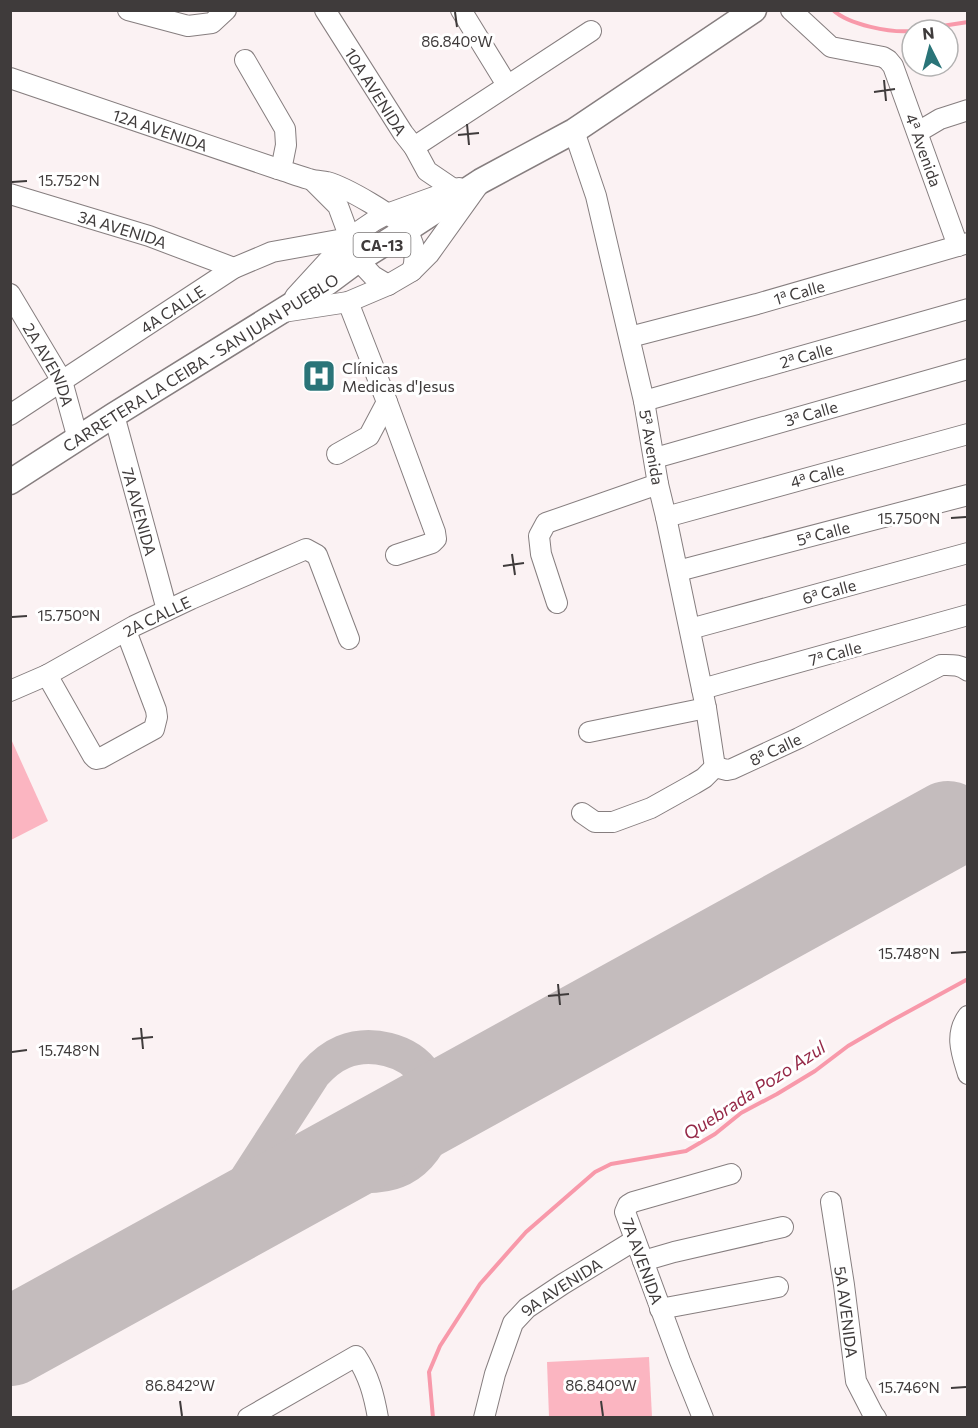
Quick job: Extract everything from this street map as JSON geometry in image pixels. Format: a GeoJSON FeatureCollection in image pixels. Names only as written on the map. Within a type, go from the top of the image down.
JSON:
{"type":"FeatureCollection","features":[{"type":"Feature","properties":{"kind":"main road","name":"CARRETERA LA CEIBA - SAN JUAN PUEBLO"},"geometry":{"type":"LineString","coordinates":[[10,482],[327,282],[353,249],[406,230],[481,181],[574,131],[754,10]]}},
{"type":"Feature","properties":{"kind":"street"},"geometry":{"type":"LineString","coordinates":[[128,10],[188,26],[219,17]]}},
{"type":"Feature","properties":{"kind":"street","name":"10A AVENIDA"},"geometry":{"type":"LineString","coordinates":[[325,10],[414,147],[427,171]]}},
{"type":"Feature","properties":{"kind":"street"},"geometry":{"type":"LineString","coordinates":[[461,10],[507,85]]}},
{"type":"Feature","properties":{"kind":"street","name":"4ª Avenida"},"geometry":{"type":"LineString","coordinates":[[791,10],[831,47],[883,57],[893,66],[963,244]]}},
{"type":"Feature","properties":{"kind":"street"},"geometry":{"type":"LineString","coordinates":[[414,147],[591,31]]}},
{"type":"Feature","properties":{"kind":"street"},"geometry":{"type":"LineString","coordinates":[[245,60],[285,129],[286,145],[278,169]]}},
{"type":"Feature","properties":{"kind":"street","name":"12A AVENIDA"},"geometry":{"type":"LineString","coordinates":[[10,78],[311,180],[329,183],[387,214],[406,230]]}},
{"type":"Feature","properties":{"kind":"street"},"geometry":{"type":"LineString","coordinates":[[918,132],[940,119],[968,110]]}},
{"type":"Feature","properties":{"kind":"street","name":"5ª Avenida"},"geometry":{"type":"LineString","coordinates":[[574,131],[596,196],[630,337],[655,458],[658,484],[704,698],[715,767]]}},
{"type":"Feature","properties":{"kind":"street"},"geometry":{"type":"LineString","coordinates":[[424,200],[427,171],[455,190]]}},
{"type":"Feature","properties":{"kind":"street","name":"12A AVENIDA"},"geometry":{"type":"LineString","coordinates":[[311,180],[338,206],[353,249]]}},
{"type":"Feature","properties":{"kind":"street"},"geometry":{"type":"LineString","coordinates":[[388,285],[373,276],[353,249],[374,221],[424,200],[481,181]]}},
{"type":"Feature","properties":{"kind":"street"},"geometry":{"type":"LineString","coordinates":[[281,312],[348,302],[388,285],[412,271],[429,254],[481,181]]}},
{"type":"Feature","properties":{"kind":"street","name":"3A AVENIDA"},"geometry":{"type":"LineString","coordinates":[[10,194],[149,236],[234,268]]}},
{"type":"Feature","properties":{"kind":"street"},"geometry":{"type":"LineString","coordinates":[[406,230],[415,251],[412,271]]}},
{"type":"Feature","properties":{"kind":"street","name":"1ª Calle"},"geometry":{"type":"LineString","coordinates":[[630,337],[757,304],[963,244]]}},
{"type":"Feature","properties":{"kind":"street","name":"4A CALLE"},"geometry":{"type":"LineString","coordinates":[[10,415],[234,268],[272,252],[353,249]]}},
{"type":"Feature","properties":{"kind":"street","name":"2A AVENIDA"},"geometry":{"type":"LineString","coordinates":[[10,294],[16,317],[62,381],[78,439]]}},
{"type":"Feature","properties":{"kind":"street"},"geometry":{"type":"LineString","coordinates":[[348,302],[435,532],[436,539],[432,543],[396,555]]}},
{"type":"Feature","properties":{"kind":"street","name":"2ª Calle"},"geometry":{"type":"LineString","coordinates":[[644,401],[968,309]]}},
{"type":"Feature","properties":{"kind":"street","name":"3ª Calle"},"geometry":{"type":"LineString","coordinates":[[655,458],[968,369]]}},
{"type":"Feature","properties":{"kind":"street"},"geometry":{"type":"LineString","coordinates":[[337,454],[369,436],[387,402]]}},
{"type":"Feature","properties":{"kind":"street","name":"7A AVENIDA"},"geometry":{"type":"LineString","coordinates":[[114,415],[167,610]]}},
{"type":"Feature","properties":{"kind":"street","name":"4ª Calle"},"geometry":{"type":"LineString","coordinates":[[666,517],[968,434]]}},
{"type":"Feature","properties":{"kind":"street"},"geometry":{"type":"LineString","coordinates":[[557,603],[541,554],[539,536],[546,524],[658,484]]}},
{"type":"Feature","properties":{"kind":"street","name":"5ª Calle"},"geometry":{"type":"LineString","coordinates":[[678,571],[968,495]]}},
{"type":"Feature","properties":{"kind":"street","name":"2A CALLE"},"geometry":{"type":"LineString","coordinates":[[10,691],[47,675],[167,610],[306,549],[317,555],[349,639]]}},
{"type":"Feature","properties":{"kind":"street","name":"6ª Calle"},"geometry":{"type":"LineString","coordinates":[[690,629],[968,553]]}},
{"type":"Feature","properties":{"kind":"street","name":"7ª Calle"},"geometry":{"type":"LineString","coordinates":[[589,732],[968,615]]}},
{"type":"Feature","properties":{"kind":"street"},"geometry":{"type":"LineString","coordinates":[[47,675],[93,756],[96,759],[101,758],[154,729],[156,723],[156,710],[126,632]]}},
{"type":"Feature","properties":{"kind":"street","name":"8ª Calle"},"geometry":{"type":"LineString","coordinates":[[715,767],[732,769],[799,738],[941,664],[957,665],[968,671]]}},
{"type":"Feature","properties":{"kind":"street"},"geometry":{"type":"LineString","coordinates":[[582,813],[594,822],[613,822],[651,808],[704,778],[715,767]]}},
{"type":"Feature","properties":{"kind":"street"},"geometry":{"type":"LineString","coordinates":[[967,1070],[959,1046],[960,1032],[968,1016]]}},
{"type":"Feature","properties":{"kind":"street","name":"7A AVENIDA"},"geometry":{"type":"LineString","coordinates":[[703,1418],[625,1212],[628,1205],[633,1202],[731,1174]]}},
{"type":"Feature","properties":{"kind":"street","name":"5A AVENIDA"},"geometry":{"type":"LineString","coordinates":[[831,1202],[856,1381],[876,1418]]}},
{"type":"Feature","properties":{"kind":"street"},"geometry":{"type":"LineString","coordinates":[[643,1261],[783,1227]]}},
{"type":"Feature","properties":{"kind":"street","name":"9A AVENIDA"},"geometry":{"type":"LineString","coordinates":[[484,1418],[495,1374],[513,1323],[527,1308],[635,1240]]}},
{"type":"Feature","properties":{"kind":"street"},"geometry":{"type":"LineString","coordinates":[[660,1309],[778,1287]]}},
{"type":"Feature","properties":{"kind":"street"},"geometry":{"type":"LineString","coordinates":[[248,1418],[356,1356],[365,1370],[374,1394],[378,1418]]}},
{"type":"Feature","properties":{"kind":"shaded area"},"geometry":{"type":"Polygon","coordinates":[[[11,739],[48,821],[10,840],[11,739]]]}},
{"type":"Feature","properties":{"kind":"shaded area"},"geometry":{"type":"Polygon","coordinates":[[[649,1357],[652,1417],[549,1417],[547,1362],[649,1357]]]}},
{"type":"Feature","properties":{"kind":"waterway","name":"Quebrada Pozo Azul"},"geometry":{"type":"LineString","coordinates":[[833,10],[859,24],[900,31]]}},
{"type":"Feature","properties":{"kind":"waterway","name":"Quebrada Pozo Azul"},"geometry":{"type":"LineString","coordinates":[[960,23],[968,22]]}},
{"type":"Feature","properties":{"kind":"waterway","name":"Quebrada Pozo Azul"},"geometry":{"type":"LineString","coordinates":[[433,1418],[429,1372],[440,1346],[480,1284],[526,1232],[595,1172],[611,1164],[686,1151],[715,1134],[741,1113],[815,1071],[848,1046],[968,979]]}},
{"type":"Feature","properties":{"kind":"taxiway"},"geometry":{"type":"LineString","coordinates":[[200,1238],[221,1218],[314,1074],[327,1062],[343,1052],[365,1047],[399,1053],[418,1065],[431,1087],[435,1110],[433,1132],[419,1156],[409,1165],[388,1174],[356,1176],[315,1174]]}},
{"type":"Feature","properties":{"kind":"runway"},"geometry":{"type":"LineString","coordinates":[[10,1342],[948,825]]}},
{"type":"Feature","properties":{"kind":"place","name":"Clínicas Medicas d'Jesus"},"geometry":{"type":"Point","coordinates":[319,376]}}]}
